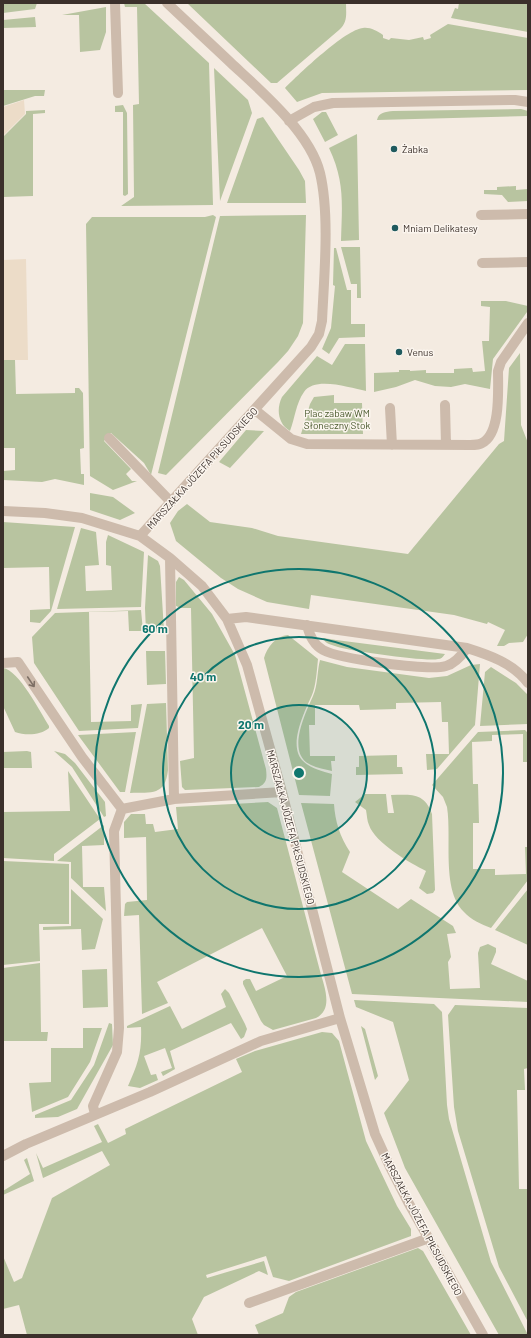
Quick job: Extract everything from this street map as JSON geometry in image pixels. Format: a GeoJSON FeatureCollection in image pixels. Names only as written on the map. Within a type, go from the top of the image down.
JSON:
{"type":"FeatureCollection","features":[{"type":"Feature","properties":{"kind":"street"},"geometry":{"type":"LineString","coordinates":[[115,3],[118,93]]}},
{"type":"Feature","properties":{"kind":"street","name":"MARSZAŁKA JÓZEFA PIŁSUDSKIEGO"},"geometry":{"type":"LineString","coordinates":[[167,3],[262,92],[289,120],[310,151],[320,171],[324,199],[322,321],[318,334],[311,347],[140,536],[170,558],[202,586],[227,619],[247,665],[282,792],[340,1018],[375,1134],[390,1167],[483,1335]]}},
{"type":"Feature","properties":{"kind":"street"},"geometry":{"type":"LineString","coordinates":[[289,120],[314,107],[333,102],[515,100],[528,102]]}},
{"type":"Feature","properties":{"kind":"street"},"geometry":{"type":"LineString","coordinates":[[481,214],[528,214]]}},
{"type":"Feature","properties":{"kind":"street"},"geometry":{"type":"LineString","coordinates":[[482,263],[528,262]]}},
{"type":"Feature","properties":{"kind":"street"},"geometry":{"type":"LineString","coordinates":[[255,410],[290,439],[307,444],[482,444],[490,437],[495,425],[498,371],[501,362],[528,323]]}},
{"type":"Feature","properties":{"kind":"street"},"geometry":{"type":"LineString","coordinates":[[445,405],[446,445]]}},
{"type":"Feature","properties":{"kind":"street"},"geometry":{"type":"LineString","coordinates":[[390,408],[392,445]]}},
{"type":"Feature","properties":{"kind":"street"},"geometry":{"type":"LineString","coordinates":[[109,438],[171,502]]}},
{"type":"Feature","properties":{"kind":"street"},"geometry":{"type":"LineString","coordinates":[[3,511],[45,513],[82,518],[140,536]]}},
{"type":"Feature","properties":{"kind":"street"},"geometry":{"type":"LineString","coordinates":[[170,558],[174,799]]}},
{"type":"Feature","properties":{"kind":"street"},"geometry":{"type":"LineString","coordinates":[[227,619],[246,616],[467,648],[495,657],[524,678],[528,683]]}},
{"type":"Feature","properties":{"kind":"street"},"geometry":{"type":"LineString","coordinates":[[307,625],[309,635],[322,650],[348,657],[431,668],[448,666],[462,655],[467,648]]}},
{"type":"Feature","properties":{"kind":"street"},"geometry":{"type":"LineString","coordinates":[[3,663],[18,662],[66,733],[122,809]]}},
{"type":"Feature","properties":{"kind":"street"},"geometry":{"type":"LineString","coordinates":[[122,809],[174,799],[282,792]]}},
{"type":"Feature","properties":{"kind":"street"},"geometry":{"type":"LineString","coordinates":[[96,1114],[93,1106],[117,1052],[119,1028],[114,831],[122,809]]}},
{"type":"Feature","properties":{"kind":"street"},"geometry":{"type":"LineString","coordinates":[[3,1156],[26,1144],[261,1041],[340,1018]]}},
{"type":"Feature","properties":{"kind":"street"},"geometry":{"type":"LineString","coordinates":[[248,1303],[429,1238]]}},
{"type":"Feature","properties":{"kind":"green space"},"geometry":{"type":"Polygon","coordinates":[[[3,3],[37,3],[35,9],[3,13],[3,3]]]}},
{"type":"Feature","properties":{"kind":"green space"},"geometry":{"type":"Polygon","coordinates":[[[124,3],[144,3],[209,63],[213,205],[121,206],[134,197],[133,105],[139,104],[137,7],[125,7],[124,3]]]}},
{"type":"Feature","properties":{"kind":"green space"},"geometry":{"type":"Polygon","coordinates":[[[187,3],[346,3],[346,14],[344,24],[339,30],[277,83],[271,83],[187,3]]]}},
{"type":"Feature","properties":{"kind":"green space"},"geometry":{"type":"Polygon","coordinates":[[[459,3],[528,3],[528,32],[451,18],[455,8],[458,9],[459,3]]]}},
{"type":"Feature","properties":{"kind":"green space"},"geometry":{"type":"Polygon","coordinates":[[[106,7],[106,32],[100,50],[80,52],[79,15],[62,15],[106,7]]]}},
{"type":"Feature","properties":{"kind":"green space"},"geometry":{"type":"Polygon","coordinates":[[[35,17],[36,27],[3,28],[3,20],[35,17]]]}},
{"type":"Feature","properties":{"kind":"green space"},"geometry":{"type":"Polygon","coordinates":[[[448,24],[528,38],[528,90],[322,93],[297,102],[285,88],[323,53],[355,30],[363,28],[371,29],[383,35],[383,38],[389,40],[391,38],[409,40],[423,37],[424,40],[431,38],[430,35],[448,24]]]}},
{"type":"Feature","properties":{"kind":"green space"},"geometry":{"type":"Polygon","coordinates":[[[214,68],[248,100],[252,113],[220,201],[214,68]]]}},
{"type":"Feature","properties":{"kind":"green space"},"geometry":{"type":"Polygon","coordinates":[[[3,90],[45,90],[44,96],[35,96],[3,106],[3,90]]]}},
{"type":"Feature","properties":{"kind":"green space"},"geometry":{"type":"Polygon","coordinates":[[[123,105],[127,113],[128,194],[125,196],[123,195],[123,112],[115,112],[115,106],[123,105]]]}},
{"type":"Feature","properties":{"kind":"green space"},"geometry":{"type":"Polygon","coordinates":[[[521,109],[528,111],[528,116],[377,120],[381,114],[393,111],[521,109]]]}},
{"type":"Feature","properties":{"kind":"green space"},"geometry":{"type":"Polygon","coordinates":[[[45,110],[45,113],[33,114],[33,196],[3,197],[3,137],[26,114],[26,111],[45,110]]]}},
{"type":"Feature","properties":{"kind":"green space"},"geometry":{"type":"Polygon","coordinates":[[[322,112],[326,112],[338,135],[325,142],[313,119],[322,112]]]}},
{"type":"Feature","properties":{"kind":"green space"},"geometry":{"type":"Polygon","coordinates":[[[263,117],[305,181],[306,203],[227,203],[257,119],[263,117]]]}},
{"type":"Feature","properties":{"kind":"green space"},"geometry":{"type":"Polygon","coordinates":[[[357,134],[359,240],[341,241],[342,204],[340,183],[338,172],[329,148],[357,134]]]}},
{"type":"Feature","properties":{"kind":"green space"},"geometry":{"type":"Polygon","coordinates":[[[516,186],[516,190],[528,189],[528,201],[508,202],[502,195],[484,194],[484,190],[497,190],[497,187],[516,186]]]}},
{"type":"Feature","properties":{"kind":"green space"},"geometry":{"type":"Polygon","coordinates":[[[213,215],[216,217],[151,475],[144,463],[111,433],[104,441],[131,469],[126,474],[132,481],[137,481],[113,490],[90,476],[86,224],[92,217],[205,217],[213,215]]]}},
{"type":"Feature","properties":{"kind":"green space"},"geometry":{"type":"Polygon","coordinates":[[[306,215],[303,323],[298,336],[288,351],[278,362],[166,475],[158,473],[220,216],[306,215]]]}},
{"type":"Feature","properties":{"kind":"green space"},"geometry":{"type":"Polygon","coordinates":[[[341,247],[360,247],[361,298],[357,298],[357,284],[351,284],[341,247]]]}},
{"type":"Feature","properties":{"kind":"green space"},"geometry":{"type":"Polygon","coordinates":[[[334,248],[336,248],[347,290],[351,290],[351,324],[365,324],[365,337],[339,338],[329,354],[322,349],[331,328],[335,286],[333,285],[334,248]]]}},
{"type":"Feature","properties":{"kind":"green space"},"geometry":{"type":"Polygon","coordinates":[[[481,301],[506,301],[528,306],[527,312],[493,359],[490,389],[465,384],[451,387],[435,386],[415,380],[396,387],[374,392],[374,373],[399,372],[399,370],[426,370],[426,373],[454,373],[454,369],[472,368],[473,372],[485,371],[482,341],[489,341],[490,307],[481,306],[481,301]]]}},
{"type":"Feature","properties":{"kind":"green space"},"geometry":{"type":"Polygon","coordinates":[[[345,344],[365,344],[366,391],[333,384],[309,387],[301,396],[290,431],[283,424],[279,416],[279,406],[282,397],[317,356],[332,365],[345,344]]]}},
{"type":"Feature","properties":{"kind":"green space"},"geometry":{"type":"Polygon","coordinates":[[[520,353],[521,425],[528,443],[528,634],[523,642],[497,646],[505,630],[488,622],[487,624],[454,615],[311,595],[309,609],[267,602],[238,589],[221,578],[176,541],[170,523],[178,511],[187,504],[210,522],[252,528],[278,536],[408,554],[499,444],[504,441],[509,368],[520,353]]]}},
{"type":"Feature","properties":{"kind":"green space"},"geometry":{"type":"Polygon","coordinates":[[[3,360],[15,360],[16,394],[75,393],[75,388],[79,388],[83,393],[84,448],[80,449],[81,474],[84,474],[84,485],[55,479],[42,482],[3,480],[3,471],[15,470],[15,448],[3,448],[3,360]]]}},
{"type":"Feature","properties":{"kind":"green space","name":"Plac zabaw WM Słoneczny Stok"},"geometry":{"type":"Polygon","coordinates":[[[334,395],[334,403],[362,403],[363,434],[301,434],[310,404],[314,397],[334,395]]]}},
{"type":"Feature","properties":{"kind":"green space"},"geometry":{"type":"Polygon","coordinates":[[[246,430],[264,431],[230,468],[219,462],[246,430]]]}},
{"type":"Feature","properties":{"kind":"green space"},"geometry":{"type":"Polygon","coordinates":[[[90,493],[113,497],[135,513],[120,520],[90,510],[90,493]]]}},
{"type":"Feature","properties":{"kind":"green space"},"geometry":{"type":"Polygon","coordinates":[[[3,522],[75,527],[51,611],[40,623],[30,622],[30,610],[50,609],[49,567],[3,568],[3,522]]]}},
{"type":"Feature","properties":{"kind":"green space"},"geometry":{"type":"Polygon","coordinates":[[[81,528],[96,532],[99,565],[85,566],[86,591],[112,590],[111,566],[106,565],[106,542],[108,535],[144,552],[141,607],[57,609],[81,528]]]}},
{"type":"Feature","properties":{"kind":"green space"},"geometry":{"type":"Polygon","coordinates":[[[148,555],[158,561],[160,566],[164,631],[146,632],[145,608],[148,555]]]}},
{"type":"Feature","properties":{"kind":"green space"},"geometry":{"type":"Polygon","coordinates":[[[179,577],[184,580],[212,614],[235,655],[266,769],[266,780],[264,784],[259,787],[185,790],[182,787],[180,761],[194,758],[191,608],[181,608],[176,606],[176,582],[179,577]]]}},
{"type":"Feature","properties":{"kind":"green space"},"geometry":{"type":"Polygon","coordinates":[[[141,610],[143,631],[129,631],[128,611],[89,612],[91,722],[131,721],[131,705],[142,704],[138,728],[79,731],[34,663],[32,637],[55,613],[141,610]]]}},
{"type":"Feature","properties":{"kind":"green space"},"geometry":{"type":"Polygon","coordinates":[[[288,635],[318,659],[314,687],[299,728],[297,745],[298,753],[305,763],[316,769],[332,774],[330,796],[299,795],[264,658],[267,650],[276,640],[280,637],[288,635]]]}},
{"type":"Feature","properties":{"kind":"green space"},"geometry":{"type":"Polygon","coordinates":[[[323,638],[445,654],[440,659],[431,660],[389,656],[338,647],[327,643],[323,638]]]}},
{"type":"Feature","properties":{"kind":"green space"},"geometry":{"type":"Polygon","coordinates":[[[146,651],[165,651],[166,684],[147,685],[146,651]]]}},
{"type":"Feature","properties":{"kind":"green space"},"geometry":{"type":"Polygon","coordinates":[[[320,660],[347,667],[429,678],[447,676],[471,665],[480,664],[475,725],[437,769],[427,770],[426,754],[449,754],[448,722],[442,722],[441,702],[396,703],[396,709],[360,710],[359,705],[315,705],[315,725],[309,725],[310,756],[335,756],[335,761],[331,761],[332,771],[313,766],[303,760],[299,752],[298,743],[302,722],[315,692],[320,660]]]}},
{"type":"Feature","properties":{"kind":"green space"},"geometry":{"type":"Polygon","coordinates":[[[491,667],[516,683],[528,695],[528,724],[480,726],[485,672],[491,667]]]}},
{"type":"Feature","properties":{"kind":"green space"},"geometry":{"type":"Polygon","coordinates":[[[3,668],[9,670],[16,676],[35,702],[49,728],[42,732],[33,734],[15,732],[3,706],[3,668]]]}},
{"type":"Feature","properties":{"kind":"green space"},"geometry":{"type":"Polygon","coordinates":[[[166,703],[168,770],[164,784],[156,791],[130,793],[147,704],[166,703]]]}},
{"type":"Feature","properties":{"kind":"green space"},"geometry":{"type":"Polygon","coordinates":[[[525,730],[528,733],[528,762],[523,762],[523,734],[492,735],[492,741],[472,742],[473,784],[478,784],[479,823],[473,823],[473,869],[495,869],[495,875],[526,874],[525,847],[528,847],[528,880],[491,928],[480,923],[464,912],[452,891],[449,862],[447,807],[443,797],[432,785],[478,732],[525,730]]]}},
{"type":"Feature","properties":{"kind":"green space"},"geometry":{"type":"Polygon","coordinates":[[[136,732],[125,792],[120,792],[78,735],[136,732]]]}},
{"type":"Feature","properties":{"kind":"green space"},"geometry":{"type":"Polygon","coordinates":[[[54,751],[65,754],[75,763],[105,802],[106,816],[104,817],[72,767],[54,751]]]}},
{"type":"Feature","properties":{"kind":"green space"},"geometry":{"type":"Polygon","coordinates":[[[3,752],[31,752],[32,768],[3,768],[3,752]]]}},
{"type":"Feature","properties":{"kind":"green space"},"geometry":{"type":"Polygon","coordinates":[[[397,755],[397,767],[402,767],[403,774],[356,775],[356,767],[359,767],[359,756],[397,755]]]}},
{"type":"Feature","properties":{"kind":"green space"},"geometry":{"type":"Polygon","coordinates":[[[68,771],[100,819],[54,854],[54,861],[3,858],[3,812],[70,811],[68,771]]]}},
{"type":"Feature","properties":{"kind":"green space"},"geometry":{"type":"Polygon","coordinates":[[[365,794],[386,794],[388,813],[394,813],[391,795],[416,796],[421,798],[429,807],[432,814],[435,890],[433,893],[427,894],[419,888],[426,871],[394,852],[378,839],[373,832],[368,823],[366,810],[355,802],[365,794]]]}},
{"type":"Feature","properties":{"kind":"green space"},"geometry":{"type":"Polygon","coordinates":[[[268,802],[277,808],[325,990],[325,1009],[322,1014],[316,1018],[273,1030],[264,1025],[243,984],[243,981],[250,979],[256,991],[287,976],[262,928],[157,982],[168,1003],[142,1014],[139,915],[124,916],[125,904],[127,902],[147,900],[146,837],[124,838],[124,822],[131,814],[145,814],[146,824],[153,824],[155,832],[178,829],[176,807],[268,802]]]}},
{"type":"Feature","properties":{"kind":"green space"},"geometry":{"type":"Polygon","coordinates":[[[301,803],[334,804],[343,841],[350,852],[342,872],[398,909],[411,899],[453,926],[456,933],[447,934],[451,957],[448,962],[450,989],[480,988],[478,953],[480,947],[488,944],[496,948],[491,964],[528,981],[528,1002],[352,994],[301,803]]]}},
{"type":"Feature","properties":{"kind":"green space"},"geometry":{"type":"Polygon","coordinates":[[[104,825],[104,845],[82,846],[83,887],[104,887],[106,911],[71,878],[71,862],[57,861],[104,825]]]}},
{"type":"Feature","properties":{"kind":"green space"},"geometry":{"type":"Polygon","coordinates":[[[3,861],[69,864],[69,924],[39,924],[40,961],[3,965],[3,861]]]}},
{"type":"Feature","properties":{"kind":"green space"},"geometry":{"type":"Polygon","coordinates":[[[71,889],[103,919],[95,949],[82,950],[81,929],[43,930],[43,927],[71,926],[71,889]]]}},
{"type":"Feature","properties":{"kind":"green space"},"geometry":{"type":"Polygon","coordinates":[[[528,889],[528,945],[495,930],[528,889]]]}},
{"type":"Feature","properties":{"kind":"green space"},"geometry":{"type":"Polygon","coordinates":[[[40,963],[41,1032],[48,1032],[47,1041],[3,1041],[3,968],[40,963]]]}},
{"type":"Feature","properties":{"kind":"green space"},"geometry":{"type":"Polygon","coordinates":[[[107,969],[108,1007],[83,1008],[82,970],[107,969]]]}},
{"type":"Feature","properties":{"kind":"green space"},"geometry":{"type":"Polygon","coordinates":[[[225,989],[229,993],[247,1029],[244,1037],[241,1039],[231,1023],[170,1051],[175,1069],[163,1076],[161,1072],[172,1068],[165,1048],[144,1056],[151,1075],[156,1074],[158,1080],[140,1088],[128,1086],[139,1058],[141,1027],[127,1028],[127,1026],[170,1006],[182,1029],[226,1007],[221,994],[225,989]]]}},
{"type":"Feature","properties":{"kind":"green space"},"geometry":{"type":"Polygon","coordinates":[[[354,1000],[434,1004],[442,1012],[449,1119],[491,1262],[528,1335],[499,1335],[405,1168],[384,1113],[409,1080],[393,1022],[356,1007],[354,1000]]]}},
{"type":"Feature","properties":{"kind":"green space"},"geometry":{"type":"Polygon","coordinates":[[[455,1005],[528,1008],[528,1068],[524,1069],[525,1090],[517,1090],[519,1189],[528,1189],[528,1322],[499,1267],[458,1131],[454,1107],[448,1015],[455,1005]]]}},
{"type":"Feature","properties":{"kind":"green space"},"geometry":{"type":"Polygon","coordinates":[[[109,1023],[112,1024],[113,1045],[77,1109],[58,1117],[35,1118],[35,1115],[71,1100],[94,1065],[109,1023]]]}},
{"type":"Feature","properties":{"kind":"green space"},"geometry":{"type":"Polygon","coordinates":[[[361,1026],[365,1029],[378,1076],[375,1080],[361,1026]]]}},
{"type":"Feature","properties":{"kind":"green space"},"geometry":{"type":"Polygon","coordinates":[[[83,1028],[102,1028],[90,1062],[68,1097],[32,1112],[29,1083],[51,1082],[51,1048],[83,1048],[83,1028]]]}},
{"type":"Feature","properties":{"kind":"green space"},"geometry":{"type":"Polygon","coordinates":[[[322,1032],[332,1033],[339,1041],[366,1141],[397,1206],[411,1229],[411,1236],[289,1281],[273,1277],[266,1256],[206,1275],[207,1278],[264,1261],[268,1275],[259,1271],[204,1297],[192,1319],[198,1335],[27,1335],[19,1305],[3,1309],[3,1256],[14,1282],[22,1278],[52,1198],[110,1165],[102,1151],[43,1178],[36,1153],[43,1168],[102,1142],[94,1126],[98,1124],[108,1143],[126,1134],[125,1129],[242,1072],[236,1059],[255,1051],[322,1032]]]}},
{"type":"Feature","properties":{"kind":"green space"},"geometry":{"type":"Polygon","coordinates":[[[27,1158],[34,1181],[3,1195],[3,1191],[30,1174],[24,1160],[27,1158]]]}},
{"type":"Feature","properties":{"kind":"green space"},"geometry":{"type":"Polygon","coordinates":[[[418,1248],[423,1251],[471,1335],[259,1335],[255,1325],[283,1313],[289,1297],[296,1292],[418,1248]]]}},
{"type":"Feature","properties":{"kind":"shaded area"},"geometry":{"type":"Polygon","coordinates":[[[24,100],[25,114],[3,136],[3,107],[24,100]]]}},
{"type":"Feature","properties":{"kind":"shaded area"},"geometry":{"type":"Polygon","coordinates":[[[26,259],[28,360],[3,360],[3,260],[26,259]]]}},
{"type":"Feature","properties":{"kind":"place","name":"Żabka"},"geometry":{"type":"Point","coordinates":[394,149]}},
{"type":"Feature","properties":{"kind":"place","name":"Mniam Delikatesy"},"geometry":{"type":"Point","coordinates":[395,228]}},
{"type":"Feature","properties":{"kind":"place","name":"Venus"},"geometry":{"type":"Point","coordinates":[399,352]}}]}
